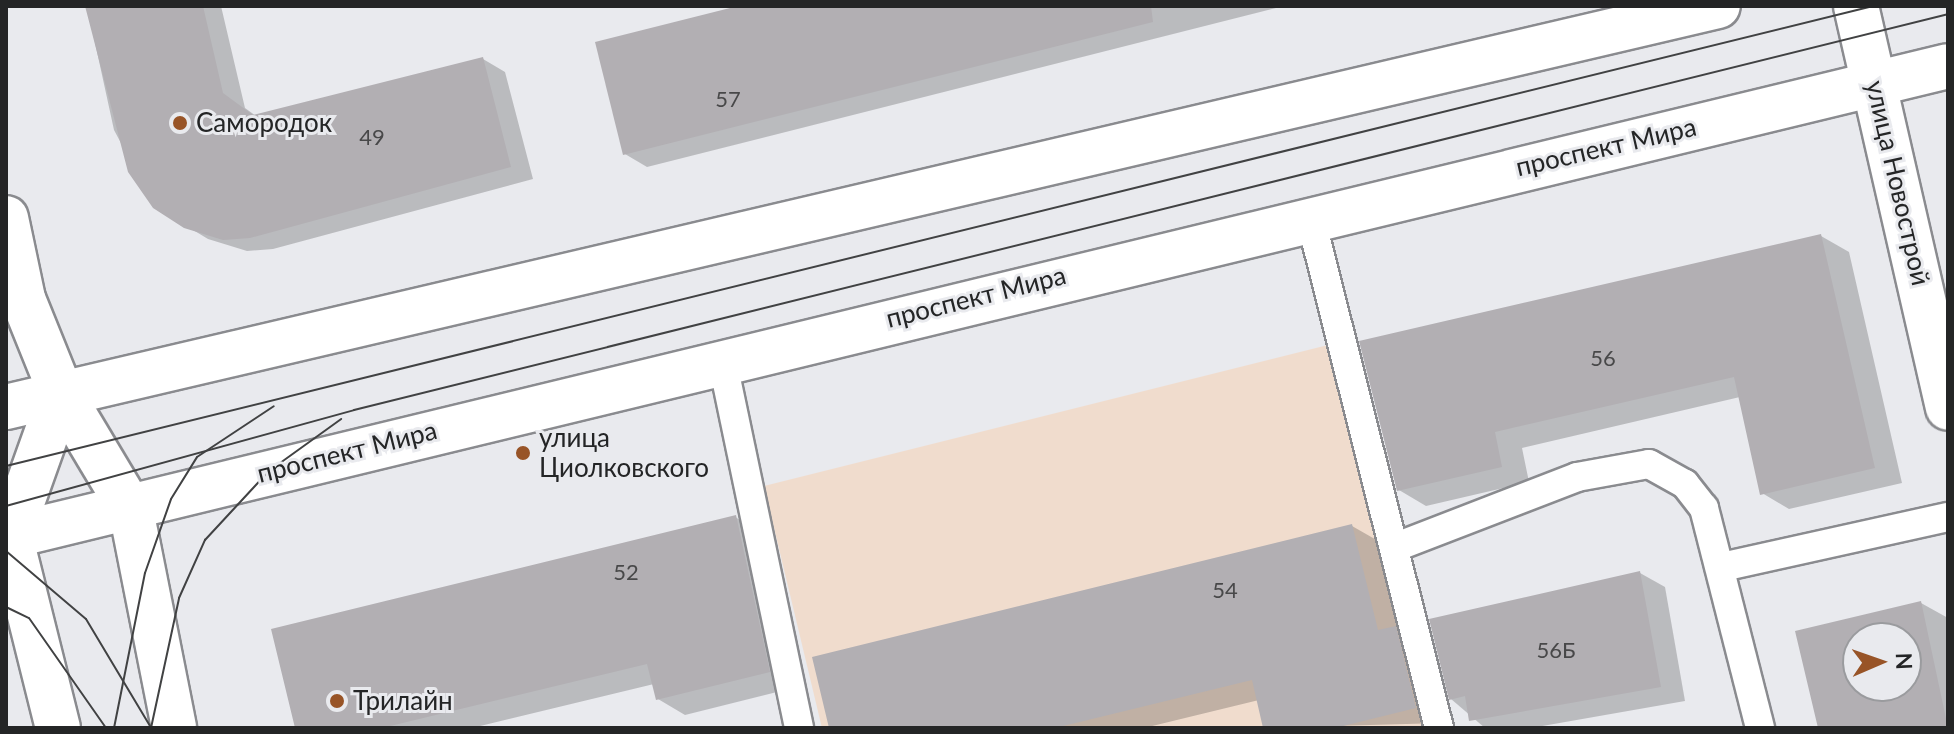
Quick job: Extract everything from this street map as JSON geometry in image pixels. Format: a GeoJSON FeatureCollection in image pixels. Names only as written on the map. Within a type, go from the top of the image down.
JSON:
{"type":"FeatureCollection","features":[{"type":"Feature","properties":{"kind":"main road"},"geometry":{"type":"LineString","coordinates":[[6,407],[1718,6]]}},
{"type":"Feature","properties":{"kind":"main road","name":"улица Новострой"},"geometry":{"type":"LineString","coordinates":[[1856,6],[1877,85],[1948,408]]}},
{"type":"Feature","properties":{"kind":"main road","name":"проспект Мира"},"geometry":{"type":"LineString","coordinates":[[8,536],[131,510],[722,359],[1310,216],[1948,66]]}},
{"type":"Feature","properties":{"kind":"main road"},"geometry":{"type":"LineString","coordinates":[[6,218],[23,299],[61,393],[131,510],[174,728]]}},
{"type":"Feature","properties":{"kind":"main road"},"geometry":{"type":"LineString","coordinates":[[58,728],[8,536],[61,393]]}},
{"type":"Feature","properties":{"kind":"lane"},"geometry":{"type":"LineString","coordinates":[[1310,216],[1396,547],[1439,728]]}},
{"type":"Feature","properties":{"kind":"lane"},"geometry":{"type":"LineString","coordinates":[[722,359],[799,728]]}},
{"type":"Feature","properties":{"kind":"lane"},"geometry":{"type":"LineString","coordinates":[[1396,547],[1577,477],[1649,464],[1685,484],[1704,508],[1722,567],[1760,728]]}},
{"type":"Feature","properties":{"kind":"lane"},"geometry":{"type":"LineString","coordinates":[[1722,567],[1948,517]]}},
{"type":"Feature","properties":{"kind":"shaded area"},"geometry":{"type":"Polygon","coordinates":[[[1332,344],[1427,728],[822,728],[764,486],[1332,344]]]}},
{"type":"Feature","properties":{"kind":"building"},"geometry":{"type":"Polygon","coordinates":[[[85,6],[203,6],[223,93],[253,115],[483,57],[511,167],[250,238],[223,240],[184,228],[153,208],[128,172],[85,6]]]}},
{"type":"Feature","properties":{"kind":"building"},"geometry":{"type":"Polygon","coordinates":[[[738,6],[1151,6],[1153,22],[623,155],[595,42],[738,6]]]}},
{"type":"Feature","properties":{"kind":"building"},"geometry":{"type":"Polygon","coordinates":[[[1821,234],[1875,468],[1760,495],[1734,377],[1495,432],[1502,467],[1397,491],[1359,341],[1821,234]]]}},
{"type":"Feature","properties":{"kind":"building"},"geometry":{"type":"Polygon","coordinates":[[[736,515],[770,672],[656,700],[647,664],[382,728],[295,728],[271,629],[736,515]]]}},
{"type":"Feature","properties":{"kind":"building"},"geometry":{"type":"Polygon","coordinates":[[[1352,524],[1378,630],[1396,626],[1416,708],[1335,728],[1263,728],[1252,680],[1055,728],[829,728],[812,657],[1352,524]]]}},
{"type":"Feature","properties":{"kind":"building"},"geometry":{"type":"Polygon","coordinates":[[[1640,571],[1661,687],[1469,721],[1465,696],[1449,700],[1429,619],[1640,571]]]}},
{"type":"Feature","properties":{"kind":"building"},"geometry":{"type":"Polygon","coordinates":[[[1921,601],[1948,728],[1818,728],[1795,631],[1921,601]]]}},
{"type":"Feature","properties":{"kind":"tram line"},"geometry":{"type":"LineString","coordinates":[[6,466],[1873,6]]}},
{"type":"Feature","properties":{"kind":"tram line"},"geometry":{"type":"LineString","coordinates":[[6,506],[354,410],[1948,14]]}},
{"type":"Feature","properties":{"kind":"tram line"},"geometry":{"type":"LineString","coordinates":[[114,728],[145,573],[171,499],[197,457],[274,406]]}},
{"type":"Feature","properties":{"kind":"tram line"},"geometry":{"type":"LineString","coordinates":[[151,728],[179,598],[205,540],[269,471],[341,419]]}},
{"type":"Feature","properties":{"kind":"tram line"},"geometry":{"type":"LineString","coordinates":[[6,551],[86,619],[150,726]]}},
{"type":"Feature","properties":{"kind":"tram line"},"geometry":{"type":"LineString","coordinates":[[6,607],[29,618],[106,728]]}},
{"type":"Feature","properties":{"kind":"place","name":"Самородок"},"geometry":{"type":"Point","coordinates":[180,123]}},
{"type":"Feature","properties":{"kind":"place","name":"улица Циолковского"},"geometry":{"type":"Point","coordinates":[523,453]}},
{"type":"Feature","properties":{"kind":"place","name":"Трилайн"},"geometry":{"type":"Point","coordinates":[337,701]}}]}
